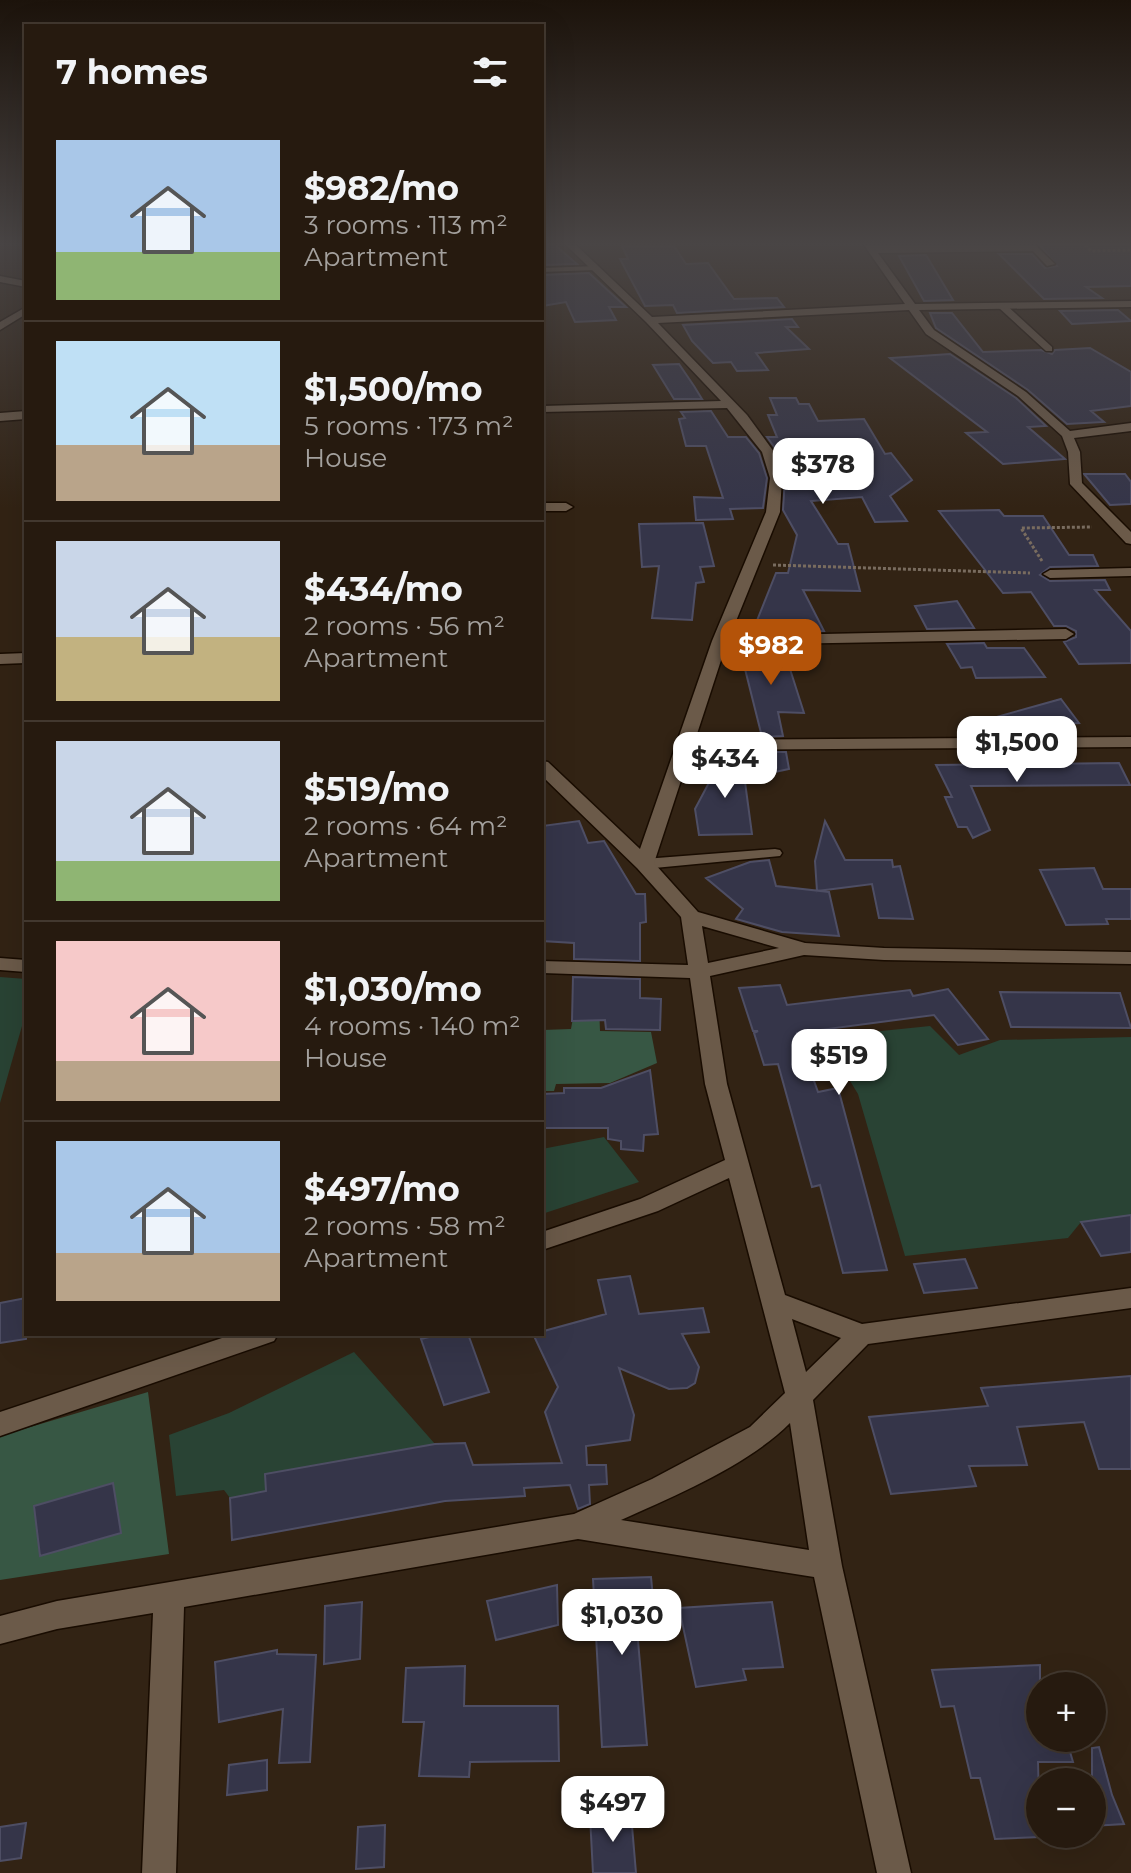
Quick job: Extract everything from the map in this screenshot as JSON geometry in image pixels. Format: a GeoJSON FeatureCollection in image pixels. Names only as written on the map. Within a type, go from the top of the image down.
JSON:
{"type":"FeatureCollection","features":[{"type":"Feature","properties":{"kind":"street"},"geometry":{"type":"LineString","coordinates":[[644,864],[720,641],[773,512],[776,478],[768,452],[730,404],[662,332]]}},
{"type":"Feature","properties":{"kind":"street"},"geometry":{"type":"LineString","coordinates":[[931,332],[1022,394],[1067,435],[1074,452],[1076,484],[1131,540]]}},
{"type":"Feature","properties":{"kind":"street"},"geometry":{"type":"LineString","coordinates":[[544,409],[730,404]]}},
{"type":"Feature","properties":{"kind":"street"},"geometry":{"type":"LineString","coordinates":[[0,417],[24,415]]}},
{"type":"Feature","properties":{"kind":"street"},"geometry":{"type":"LineString","coordinates":[[1067,435],[1131,427]]}},
{"type":"Feature","properties":{"kind":"street"},"geometry":{"type":"LineString","coordinates":[[544,507],[566,507]]}},
{"type":"Feature","properties":{"kind":"street"},"geometry":{"type":"LineString","coordinates":[[1050,574],[1131,572]]}},
{"type":"Feature","properties":{"kind":"street"},"geometry":{"type":"LineString","coordinates":[[720,641],[1066,634]]}},
{"type":"Feature","properties":{"kind":"street"},"geometry":{"type":"LineString","coordinates":[[0,659],[24,658]]}},
{"type":"Feature","properties":{"kind":"street"},"geometry":{"type":"LineString","coordinates":[[686,745],[1131,742]]}},
{"type":"Feature","properties":{"kind":"street"},"geometry":{"type":"LineString","coordinates":[[544,768],[644,864],[691,916],[804,949],[884,954],[1131,958]]}},
{"type":"Feature","properties":{"kind":"street"},"geometry":{"type":"LineString","coordinates":[[691,916],[716,1084],[799,1395],[827,1566],[894,1873]]}},
{"type":"Feature","properties":{"kind":"street"},"geometry":{"type":"LineString","coordinates":[[544,967],[698,972],[804,949]]}},
{"type":"Feature","properties":{"kind":"street"},"geometry":{"type":"LineString","coordinates":[[0,964],[24,966]]}},
{"type":"Feature","properties":{"kind":"street"},"geometry":{"type":"LineString","coordinates":[[544,1240],[649,1205],[737,1164]]}},
{"type":"Feature","properties":{"kind":"street"},"geometry":{"type":"LineString","coordinates":[[776,1302],[861,1335],[1131,1298]]}},
{"type":"Feature","properties":{"kind":"street"},"geometry":{"type":"LineString","coordinates":[[0,1630],[57,1615],[577,1526],[662,1488],[760,1435],[861,1335]]}},
{"type":"Feature","properties":{"kind":"street"},"geometry":{"type":"LineString","coordinates":[[0,1424],[259,1336]]}},
{"type":"Feature","properties":{"kind":"street"},"geometry":{"type":"LineString","coordinates":[[577,1526],[827,1566]]}},
{"type":"Feature","properties":{"kind":"street"},"geometry":{"type":"LineString","coordinates":[[159,1873],[169,1596]]}},
{"type":"Feature","properties":{"kind":"lane"},"geometry":{"type":"LineString","coordinates":[[1031,332],[1049,349]]}},
{"type":"Feature","properties":{"kind":"lane"},"geometry":{"type":"LineString","coordinates":[[644,864],[775,853]]}},
{"type":"Feature","properties":{"kind":"path"},"geometry":{"type":"LineString","coordinates":[[1050,574],[1021,528],[1118,526]]}},
{"type":"Feature","properties":{"kind":"path"},"geometry":{"type":"LineString","coordinates":[[752,564],[1050,574]]}},
{"type":"Feature","properties":{"kind":"green space"},"geometry":{"type":"Polygon","coordinates":[[[0,977],[24,979],[24,1019],[0,1103],[0,977]]]}},
{"type":"Feature","properties":{"kind":"green space"},"geometry":{"type":"Polygon","coordinates":[[[599,1005],[600,1031],[651,1032],[657,1063],[610,1083],[556,1084],[554,1091],[544,1091],[544,1030],[571,1029],[575,1007],[599,1005]]]}},
{"type":"Feature","properties":{"kind":"green space"},"geometry":{"type":"Polygon","coordinates":[[[930,1026],[959,1055],[1000,1040],[1131,1037],[1131,1215],[1081,1222],[1068,1238],[905,1256],[858,1094],[823,1037],[930,1026]]]}},
{"type":"Feature","properties":{"kind":"green space"},"geometry":{"type":"Polygon","coordinates":[[[604,1137],[639,1182],[544,1213],[544,1149],[604,1137]]]}},
{"type":"Feature","properties":{"kind":"green space"},"geometry":{"type":"Polygon","coordinates":[[[354,1352],[435,1444],[265,1474],[266,1491],[230,1498],[224,1490],[176,1496],[169,1435],[229,1413],[354,1352]]]}},
{"type":"Feature","properties":{"kind":"green space"},"geometry":{"type":"Polygon","coordinates":[[[148,1392],[169,1554],[0,1580],[0,1436],[148,1392]]]}},
{"type":"Feature","properties":{"kind":"building"},"geometry":{"type":"Polygon","coordinates":[[[687,332],[792,332],[809,349],[756,353],[768,370],[737,371],[731,362],[713,363],[687,332]]]}},
{"type":"Feature","properties":{"kind":"building"},"geometry":{"type":"Polygon","coordinates":[[[943,332],[967,332],[983,352],[1041,350],[1052,354],[1055,350],[1090,348],[1131,372],[1131,406],[1091,411],[1104,422],[1067,424],[1028,390],[943,332]]]}},
{"type":"Feature","properties":{"kind":"building"},"geometry":{"type":"Polygon","coordinates":[[[950,354],[1016,398],[1046,426],[1028,427],[1065,459],[1003,464],[966,433],[987,432],[890,358],[950,354]]]}},
{"type":"Feature","properties":{"kind":"building"},"geometry":{"type":"Polygon","coordinates":[[[679,364],[702,399],[674,399],[653,365],[679,364]]]}},
{"type":"Feature","properties":{"kind":"building"},"geometry":{"type":"Polygon","coordinates":[[[770,398],[796,398],[799,404],[809,404],[818,421],[864,419],[885,454],[891,453],[912,480],[890,496],[907,521],[875,522],[862,497],[811,501],[838,544],[848,544],[860,591],[803,590],[824,631],[747,633],[750,623],[756,623],[776,573],[788,573],[797,535],[783,510],[785,477],[777,451],[767,437],[777,437],[768,415],[777,415],[770,398]]]}},
{"type":"Feature","properties":{"kind":"building"},"geometry":{"type":"Polygon","coordinates":[[[711,411],[728,437],[746,437],[759,453],[767,478],[763,508],[730,509],[733,519],[696,520],[694,497],[723,498],[706,446],[686,446],[679,419],[685,418],[681,412],[711,411]]]}},
{"type":"Feature","properties":{"kind":"building"},"geometry":{"type":"Polygon","coordinates":[[[1084,474],[1125,474],[1131,482],[1131,504],[1110,505],[1084,474]]]}},
{"type":"Feature","properties":{"kind":"building"},"geometry":{"type":"Polygon","coordinates":[[[999,510],[1004,516],[1043,516],[1069,555],[1093,555],[1098,566],[1050,567],[1040,575],[1050,581],[1105,580],[1110,590],[1095,590],[1131,631],[1131,663],[1079,664],[1064,642],[1076,637],[1076,631],[1066,626],[1054,626],[1031,592],[1003,593],[939,511],[999,510]]]}},
{"type":"Feature","properties":{"kind":"building"},"geometry":{"type":"Polygon","coordinates":[[[703,523],[714,566],[700,567],[704,582],[696,583],[692,620],[652,618],[659,566],[642,567],[639,524],[703,523]]]}},
{"type":"Feature","properties":{"kind":"building"},"geometry":{"type":"Polygon","coordinates":[[[957,601],[974,628],[927,629],[915,606],[957,601]]]}},
{"type":"Feature","properties":{"kind":"building"},"geometry":{"type":"Polygon","coordinates":[[[984,643],[987,648],[1024,648],[1045,677],[976,678],[972,667],[961,668],[947,644],[984,643]]]}},
{"type":"Feature","properties":{"kind":"building"},"geometry":{"type":"Polygon","coordinates":[[[783,647],[804,713],[778,712],[783,736],[762,737],[741,653],[743,648],[783,647]]]}},
{"type":"Feature","properties":{"kind":"building"},"geometry":{"type":"Polygon","coordinates":[[[1061,699],[1079,723],[994,728],[993,718],[1061,699]]]}},
{"type":"Feature","properties":{"kind":"building"},"geometry":{"type":"Polygon","coordinates":[[[765,752],[786,752],[789,769],[770,773],[765,752]]]}},
{"type":"Feature","properties":{"kind":"building"},"geometry":{"type":"Polygon","coordinates":[[[719,753],[741,753],[749,782],[745,782],[752,834],[699,835],[695,809],[720,762],[719,753]]]}},
{"type":"Feature","properties":{"kind":"building"},"geometry":{"type":"Polygon","coordinates":[[[1119,763],[1130,785],[971,786],[990,830],[973,838],[967,827],[958,827],[945,797],[952,797],[936,765],[1119,763]]]}},
{"type":"Feature","properties":{"kind":"building"},"geometry":{"type":"Polygon","coordinates":[[[579,821],[588,843],[604,841],[636,894],[645,894],[646,922],[640,923],[640,961],[574,959],[574,943],[544,941],[544,826],[579,821]]]}},
{"type":"Feature","properties":{"kind":"building"},"geometry":{"type":"Polygon","coordinates":[[[825,821],[845,860],[892,860],[893,867],[900,866],[913,919],[879,918],[872,884],[817,891],[815,861],[825,821]]]}},
{"type":"Feature","properties":{"kind":"building"},"geometry":{"type":"Polygon","coordinates":[[[769,860],[776,886],[829,892],[839,936],[782,932],[736,919],[743,909],[706,878],[750,862],[769,860]]]}},
{"type":"Feature","properties":{"kind":"building"},"geometry":{"type":"Polygon","coordinates":[[[1094,868],[1103,889],[1131,889],[1131,919],[1106,919],[1108,924],[1066,925],[1040,870],[1094,868]]]}},
{"type":"Feature","properties":{"kind":"building"},"geometry":{"type":"Polygon","coordinates":[[[573,977],[640,979],[640,998],[661,999],[660,1030],[606,1029],[605,1020],[572,1021],[573,977]]]}},
{"type":"Feature","properties":{"kind":"building"},"geometry":{"type":"Polygon","coordinates":[[[780,985],[787,1005],[910,990],[913,996],[948,989],[988,1039],[958,1045],[934,1015],[797,1033],[818,1092],[838,1088],[887,1270],[843,1273],[820,1185],[812,1187],[778,1064],[764,1065],[754,1033],[758,1031],[753,1031],[739,988],[780,985]]]}},
{"type":"Feature","properties":{"kind":"building"},"geometry":{"type":"Polygon","coordinates":[[[1000,992],[1120,993],[1131,1028],[1011,1027],[1000,992]]]}},
{"type":"Feature","properties":{"kind":"building"},"geometry":{"type":"Polygon","coordinates":[[[650,1070],[658,1134],[644,1135],[643,1151],[621,1149],[621,1141],[608,1139],[608,1128],[544,1128],[544,1094],[564,1093],[564,1088],[601,1088],[650,1070]]]}},
{"type":"Feature","properties":{"kind":"building"},"geometry":{"type":"Polygon","coordinates":[[[1131,1215],[1131,1252],[1101,1256],[1081,1222],[1131,1215]]]}},
{"type":"Feature","properties":{"kind":"building"},"geometry":{"type":"Polygon","coordinates":[[[965,1259],[977,1288],[924,1293],[914,1264],[965,1259]]]}},
{"type":"Feature","properties":{"kind":"building"},"geometry":{"type":"Polygon","coordinates":[[[630,1276],[639,1314],[703,1308],[709,1332],[682,1334],[699,1367],[695,1383],[687,1388],[669,1389],[619,1368],[634,1415],[630,1440],[586,1446],[587,1465],[606,1465],[607,1484],[589,1485],[590,1504],[578,1509],[570,1485],[524,1488],[525,1496],[445,1501],[232,1540],[230,1498],[266,1491],[265,1474],[435,1444],[465,1443],[473,1465],[562,1463],[545,1412],[558,1387],[534,1336],[544,1336],[544,1331],[606,1314],[598,1280],[630,1276]]]}},
{"type":"Feature","properties":{"kind":"building"},"geometry":{"type":"Polygon","coordinates":[[[24,1298],[26,1339],[0,1343],[0,1303],[24,1298]]]}},
{"type":"Feature","properties":{"kind":"building"},"geometry":{"type":"Polygon","coordinates":[[[469,1336],[489,1392],[444,1405],[421,1339],[469,1336]]]}},
{"type":"Feature","properties":{"kind":"building"},"geometry":{"type":"Polygon","coordinates":[[[1131,1376],[1131,1469],[1099,1469],[1084,1422],[1017,1427],[1027,1465],[969,1466],[976,1486],[891,1494],[869,1417],[988,1406],[981,1388],[1131,1376]]]}},
{"type":"Feature","properties":{"kind":"building"},"geometry":{"type":"Polygon","coordinates":[[[113,1483],[121,1533],[40,1556],[34,1506],[113,1483]]]}},
{"type":"Feature","properties":{"kind":"building"},"geometry":{"type":"Polygon","coordinates":[[[651,1577],[656,1628],[637,1629],[647,1745],[602,1747],[593,1579],[651,1577]]]}},
{"type":"Feature","properties":{"kind":"building"},"geometry":{"type":"Polygon","coordinates":[[[557,1585],[558,1625],[496,1640],[487,1601],[557,1585]]]}},
{"type":"Feature","properties":{"kind":"building"},"geometry":{"type":"Polygon","coordinates":[[[362,1602],[360,1659],[324,1664],[325,1606],[362,1602]]]}},
{"type":"Feature","properties":{"kind":"building"},"geometry":{"type":"Polygon","coordinates":[[[772,1602],[783,1667],[743,1669],[746,1680],[696,1687],[679,1608],[772,1602]]]}},
{"type":"Feature","properties":{"kind":"building"},"geometry":{"type":"Polygon","coordinates":[[[277,1650],[277,1654],[316,1655],[310,1762],[279,1763],[283,1709],[219,1722],[215,1662],[277,1650]]]}},
{"type":"Feature","properties":{"kind":"building"},"geometry":{"type":"Polygon","coordinates":[[[1040,1665],[1040,1672],[1026,1672],[1026,1752],[1070,1752],[1073,1762],[1038,1762],[1038,1768],[1026,1768],[1026,1838],[995,1839],[980,1778],[971,1778],[954,1706],[941,1707],[932,1670],[1040,1665]]]}},
{"type":"Feature","properties":{"kind":"building"},"geometry":{"type":"Polygon","coordinates":[[[465,1666],[464,1706],[558,1706],[559,1761],[470,1762],[469,1777],[419,1776],[424,1722],[403,1722],[406,1668],[465,1666]]]}},
{"type":"Feature","properties":{"kind":"building"},"geometry":{"type":"Polygon","coordinates":[[[1092,1752],[1100,1752],[1105,1768],[1092,1768],[1092,1752]]]}},
{"type":"Feature","properties":{"kind":"building"},"geometry":{"type":"Polygon","coordinates":[[[267,1760],[267,1790],[227,1795],[229,1765],[267,1760]]]}},
{"type":"Feature","properties":{"kind":"building"},"geometry":{"type":"Polygon","coordinates":[[[1106,1773],[1112,1795],[1124,1824],[1106,1825],[1106,1773]]]}},
{"type":"Feature","properties":{"kind":"building"},"geometry":{"type":"Polygon","coordinates":[[[631,1814],[636,1873],[593,1873],[590,1816],[631,1814]]]}},
{"type":"Feature","properties":{"kind":"building"},"geometry":{"type":"Polygon","coordinates":[[[26,1823],[21,1858],[0,1861],[0,1827],[26,1823]]]}},
{"type":"Feature","properties":{"kind":"building"},"geometry":{"type":"Polygon","coordinates":[[[385,1825],[384,1867],[356,1869],[358,1827],[385,1825]]]}}]}
